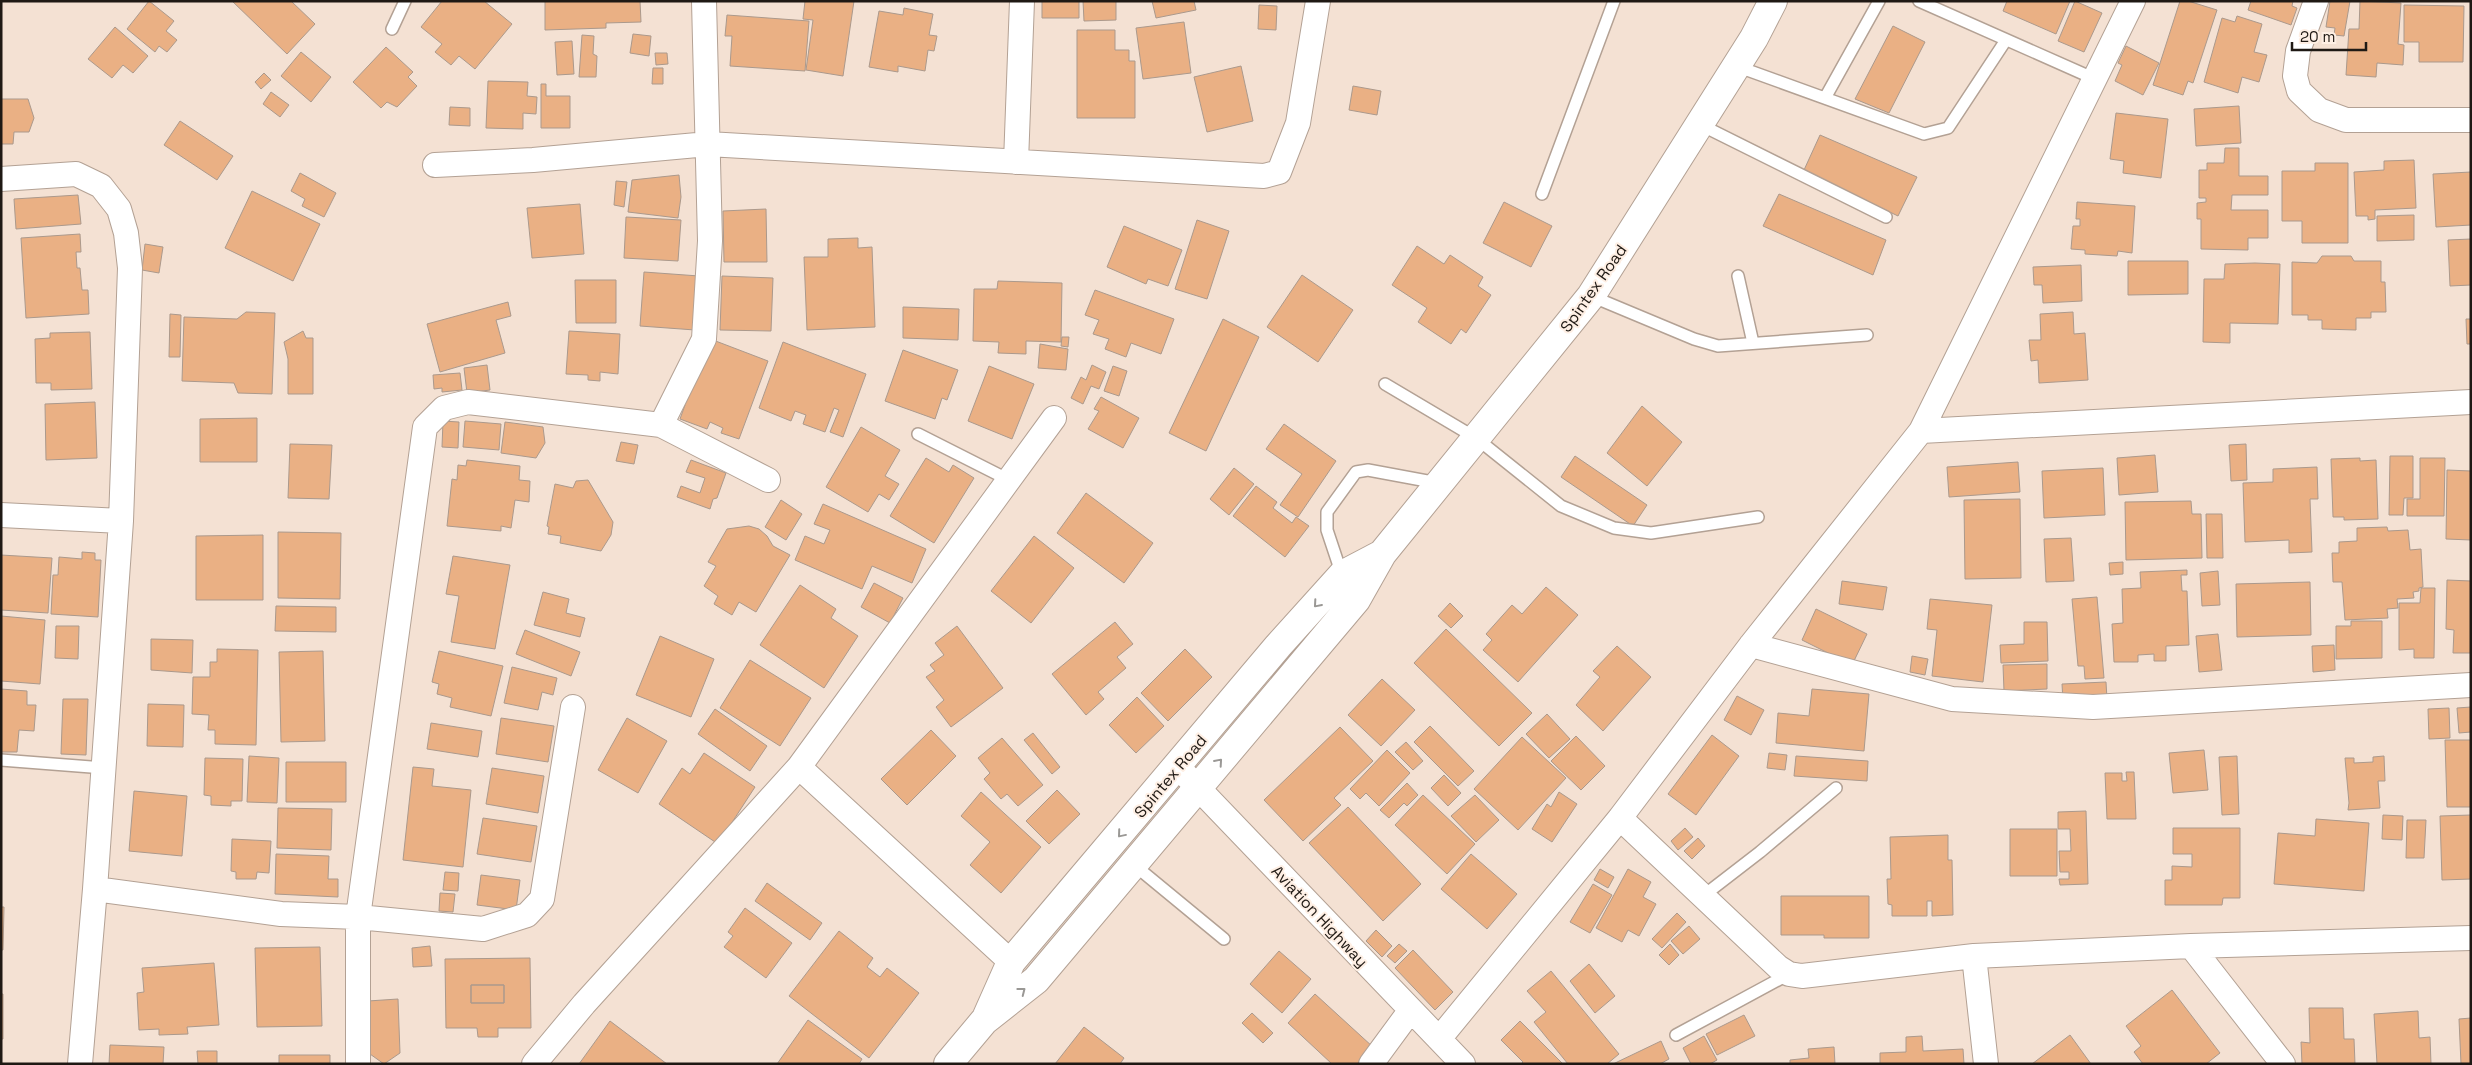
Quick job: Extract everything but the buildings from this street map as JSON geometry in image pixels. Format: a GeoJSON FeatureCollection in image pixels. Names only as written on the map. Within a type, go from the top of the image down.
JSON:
{"type":"FeatureCollection","features":[{"type":"Feature","properties":{"kind":"main road","name":"Spintex Road"},"geometry":{"type":"LineString","coordinates":[[948,1064],[984,1021],[1036,980],[1356,600],[1382,554],[1591,296],[1736,66],[1773,1]]}},
{"type":"Feature","properties":{"kind":"main road","name":"Spintex Road"},"geometry":{"type":"LineString","coordinates":[[984,1021],[1012,962],[1278,646],[1342,576],[1382,554]]}},
{"type":"Feature","properties":{"kind":"street"},"geometry":{"type":"LineString","coordinates":[[661,425],[704,339],[710,241],[704,1]]}},
{"type":"Feature","properties":{"kind":"street"},"geometry":{"type":"LineString","coordinates":[[1016,162],[1022,1]]}},
{"type":"Feature","properties":{"kind":"street"},"geometry":{"type":"LineString","coordinates":[[435,166],[533,160],[708,144],[1264,176],[1279,172],[1298,123],[1318,1]]}},
{"type":"Feature","properties":{"kind":"street"},"geometry":{"type":"LineString","coordinates":[[1439,1039],[1620,818],[1751,645],[1921,431],[2133,1]]}},
{"type":"Feature","properties":{"kind":"street"},"geometry":{"type":"LineString","coordinates":[[2316,1],[2298,51],[2295,76],[2299,91],[2319,110],[2346,120],[2471,120]]}},
{"type":"Feature","properties":{"kind":"street"},"geometry":{"type":"LineString","coordinates":[[1,179],[76,174],[101,186],[119,209],[126,233],[130,268],[121,521],[95,889],[80,1064]]}},
{"type":"Feature","properties":{"kind":"street"},"geometry":{"type":"LineString","coordinates":[[358,1064],[358,917],[425,427],[444,408],[468,402],[661,425],[768,480]]}},
{"type":"Feature","properties":{"kind":"street"},"geometry":{"type":"LineString","coordinates":[[1921,431],[2471,402]]}},
{"type":"Feature","properties":{"kind":"street"},"geometry":{"type":"LineString","coordinates":[[534,1064],[584,1004],[799,767],[1054,418]]}},
{"type":"Feature","properties":{"kind":"street"},"geometry":{"type":"LineString","coordinates":[[1,515],[121,521]]}},
{"type":"Feature","properties":{"kind":"street"},"geometry":{"type":"LineString","coordinates":[[1751,645],[1952,698],[2084,707],[2471,685]]}},
{"type":"Feature","properties":{"kind":"street"},"geometry":{"type":"LineString","coordinates":[[95,889],[281,914],[358,917],[483,929],[528,915],[542,900],[573,707]]}},
{"type":"Feature","properties":{"kind":"street"},"geometry":{"type":"LineString","coordinates":[[799,767],[1012,962]]}},
{"type":"Feature","properties":{"kind":"street","name":"Aviation Highway"},"geometry":{"type":"LineString","coordinates":[[1178,767],[1410,1011],[1463,1064]]}},
{"type":"Feature","properties":{"kind":"street"},"geometry":{"type":"LineString","coordinates":[[1620,818],[1778,966],[1789,974],[1802,976],[1974,956],[2191,946],[2471,938]]}},
{"type":"Feature","properties":{"kind":"street"},"geometry":{"type":"LineString","coordinates":[[2191,946],[2283,1064]]}},
{"type":"Feature","properties":{"kind":"street"},"geometry":{"type":"LineString","coordinates":[[1974,956],[1986,1064]]}},
{"type":"Feature","properties":{"kind":"street"},"geometry":{"type":"LineString","coordinates":[[1371,1064],[1410,1011]]}},
{"type":"Feature","properties":{"kind":"lane"},"geometry":{"type":"LineString","coordinates":[[392,29],[405,1]]}},
{"type":"Feature","properties":{"kind":"lane"},"geometry":{"type":"LineString","coordinates":[[1542,194],[1614,1]]}},
{"type":"Feature","properties":{"kind":"lane"},"geometry":{"type":"LineString","coordinates":[[1825,98],[1879,1]]}},
{"type":"Feature","properties":{"kind":"lane"},"geometry":{"type":"LineString","coordinates":[[1919,1],[2095,79]]}},
{"type":"Feature","properties":{"kind":"lane"},"geometry":{"type":"LineString","coordinates":[[1736,66],[1924,134],[1935,133],[1948,128],[2006,40]]}},
{"type":"Feature","properties":{"kind":"lane"},"geometry":{"type":"LineString","coordinates":[[1699,124],[1886,217]]}},
{"type":"Feature","properties":{"kind":"lane"},"geometry":{"type":"LineString","coordinates":[[1738,276],[1753,343]]}},
{"type":"Feature","properties":{"kind":"lane"},"geometry":{"type":"LineString","coordinates":[[1591,296],[1694,339],[1718,346],[1867,336]]}},
{"type":"Feature","properties":{"kind":"lane"},"geometry":{"type":"LineString","coordinates":[[1385,384],[1476,438],[1561,506],[1614,528],[1651,533],[1758,517]]}},
{"type":"Feature","properties":{"kind":"lane"},"geometry":{"type":"LineString","coordinates":[[918,434],[1009,480]]}},
{"type":"Feature","properties":{"kind":"lane"},"geometry":{"type":"LineString","coordinates":[[1342,576],[1327,530],[1327,512],[1356,472],[1368,470],[1439,484]]}},
{"type":"Feature","properties":{"kind":"lane"},"geometry":{"type":"LineString","coordinates":[[1,760],[104,768]]}},
{"type":"Feature","properties":{"kind":"lane"},"geometry":{"type":"LineString","coordinates":[[1703,896],[1760,852],[1836,788]]}},
{"type":"Feature","properties":{"kind":"lane"},"geometry":{"type":"LineString","coordinates":[[1133,864],[1224,939]]}},
{"type":"Feature","properties":{"kind":"lane"},"geometry":{"type":"LineString","coordinates":[[1676,1035],[1789,974]]}}]}
